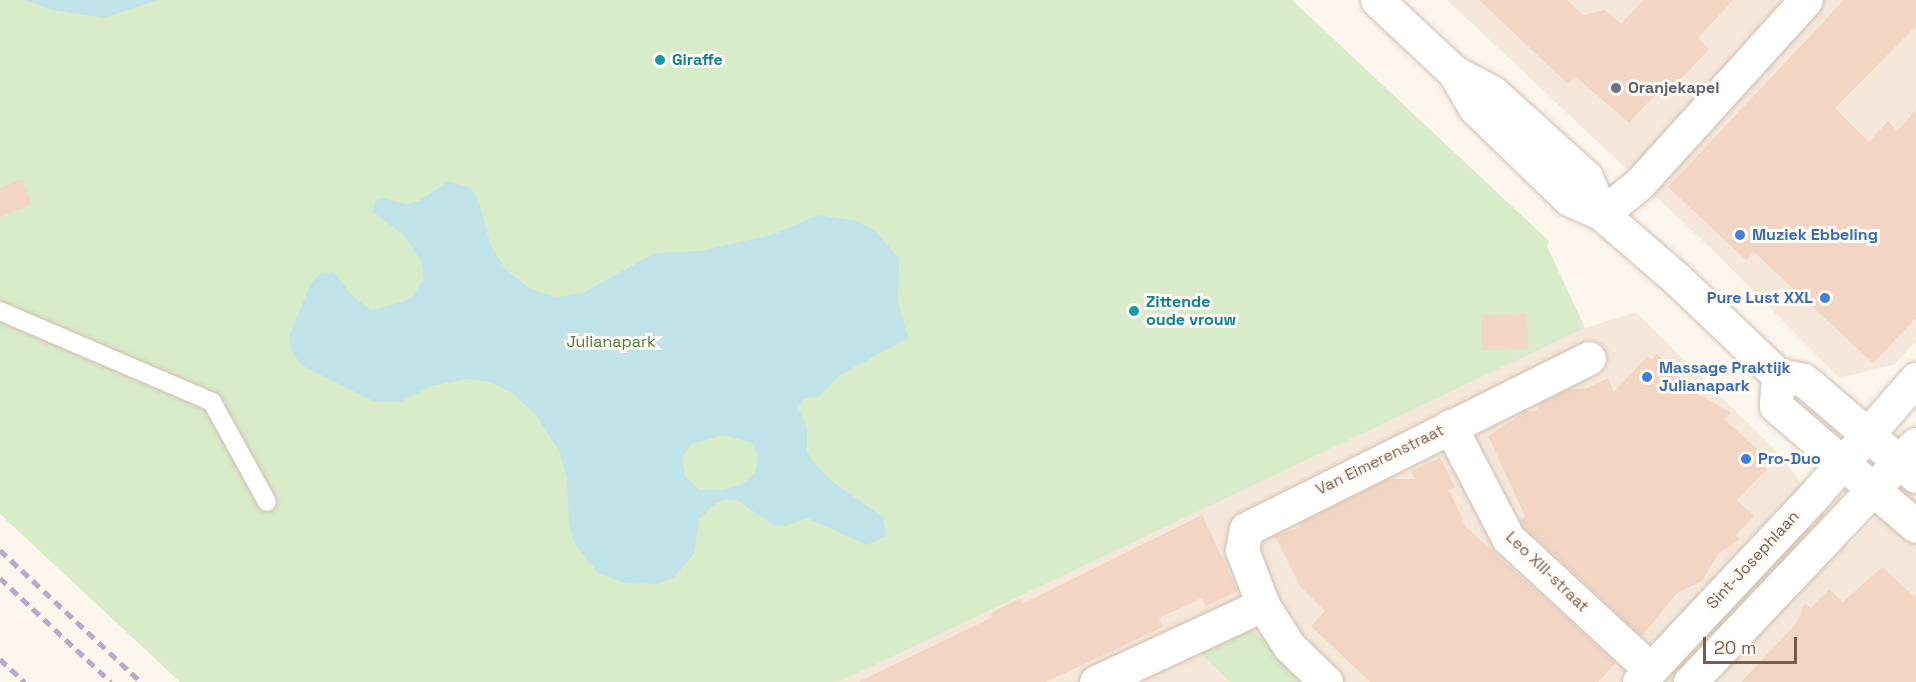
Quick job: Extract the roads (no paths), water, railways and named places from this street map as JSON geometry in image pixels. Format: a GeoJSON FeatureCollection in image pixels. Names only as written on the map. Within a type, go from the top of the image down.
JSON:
{"type":"FeatureCollection","features":[{"type":"Feature","properties":{"kind":"main road"},"geometry":{"type":"LineString","coordinates":[[1377,0],[1454,72],[1492,92],[1586,177],[1602,214],[1676,278],[1778,375],[1803,380],[1866,434],[1910,461],[1872,488],[1699,679]]}},
{"type":"Feature","properties":{"kind":"main road"},"geometry":{"type":"LineString","coordinates":[[1602,214],[1639,184],[1792,5]]}},
{"type":"Feature","properties":{"kind":"main road","name":"Van Eimerenstraat"},"geometry":{"type":"LineString","coordinates":[[1326,682],[1289,646],[1263,605],[1242,550],[1243,534],[1250,524],[1589,358]]}},
{"type":"Feature","properties":{"kind":"main road"},"geometry":{"type":"LineString","coordinates":[[1778,375],[1776,406],[1916,526]]}},
{"type":"Feature","properties":{"kind":"main road","name":"Sint-Josephlaan"},"geometry":{"type":"LineString","coordinates":[[1642,669],[1842,463],[1916,379]]}},
{"type":"Feature","properties":{"kind":"main road","name":"Leo XIII-straat"},"geometry":{"type":"LineString","coordinates":[[1450,426],[1508,538],[1642,669]]}},
{"type":"Feature","properties":{"kind":"main road"},"geometry":{"type":"LineString","coordinates":[[1096,682],[1263,605]]}},
{"type":"Feature","properties":{"kind":"lane"},"geometry":{"type":"LineString","coordinates":[[3,313],[212,402],[267,502]]}},
{"type":"Feature","properties":{"kind":"water"},"geometry":{"type":"Polygon","coordinates":[[[25,0],[158,0],[104,18],[53,10],[25,0]]]}},
{"type":"Feature","properties":{"kind":"water"},"geometry":{"type":"Polygon","coordinates":[[[449,181],[471,188],[479,202],[490,244],[506,270],[531,289],[556,297],[583,293],[655,253],[701,251],[775,234],[818,215],[857,221],[875,231],[899,258],[898,302],[908,338],[840,375],[819,397],[804,398],[798,408],[807,428],[807,452],[813,461],[829,479],[883,517],[886,536],[867,545],[807,518],[786,526],[773,525],[737,500],[725,499],[712,506],[699,520],[694,554],[674,577],[658,584],[626,583],[599,574],[575,544],[569,524],[567,477],[559,451],[536,415],[511,392],[489,382],[467,379],[431,386],[400,402],[375,402],[301,365],[290,349],[290,334],[311,283],[321,273],[334,272],[353,297],[371,310],[412,297],[424,279],[421,261],[403,234],[373,212],[375,201],[383,198],[407,204],[419,201],[449,181]],[[724,435],[691,444],[682,459],[685,476],[699,490],[722,490],[741,485],[755,473],[758,455],[752,443],[724,435]]]}},
{"type":"Feature","properties":{"kind":"railway"},"geometry":{"type":"LineString","coordinates":[[0,550],[141,682]]}},
{"type":"Feature","properties":{"kind":"railway"},"geometry":{"type":"LineString","coordinates":[[0,578],[111,682]]}},
{"type":"Feature","properties":{"kind":"railway"},"geometry":{"type":"LineString","coordinates":[[0,659],[25,682]]}},
{"type":"Feature","properties":{"kind":"place","name":"Giraffe"},"geometry":{"type":"Point","coordinates":[660,60]}},
{"type":"Feature","properties":{"kind":"place","name":"Oranjekapel"},"geometry":{"type":"Point","coordinates":[1616,88]}},
{"type":"Feature","properties":{"kind":"place","name":"Muziek Ebbeling"},"geometry":{"type":"Point","coordinates":[1740,235]}},
{"type":"Feature","properties":{"kind":"place","name":"Pure Lust XXL"},"geometry":{"type":"Point","coordinates":[1825,298]}},
{"type":"Feature","properties":{"kind":"place","name":"Zittende oude vrouw"},"geometry":{"type":"Point","coordinates":[1134,311]}},
{"type":"Feature","properties":{"kind":"place","name":"Massage Praktijk Julianapark"},"geometry":{"type":"Point","coordinates":[1647,377]}},
{"type":"Feature","properties":{"kind":"place","name":"Pro-Duo"},"geometry":{"type":"Point","coordinates":[1746,459]}},
{"type":"Feature","properties":{"kind":"park label","name":"Julianapark"},"geometry":{"type":"Point","coordinates":[611,342]}}]}
